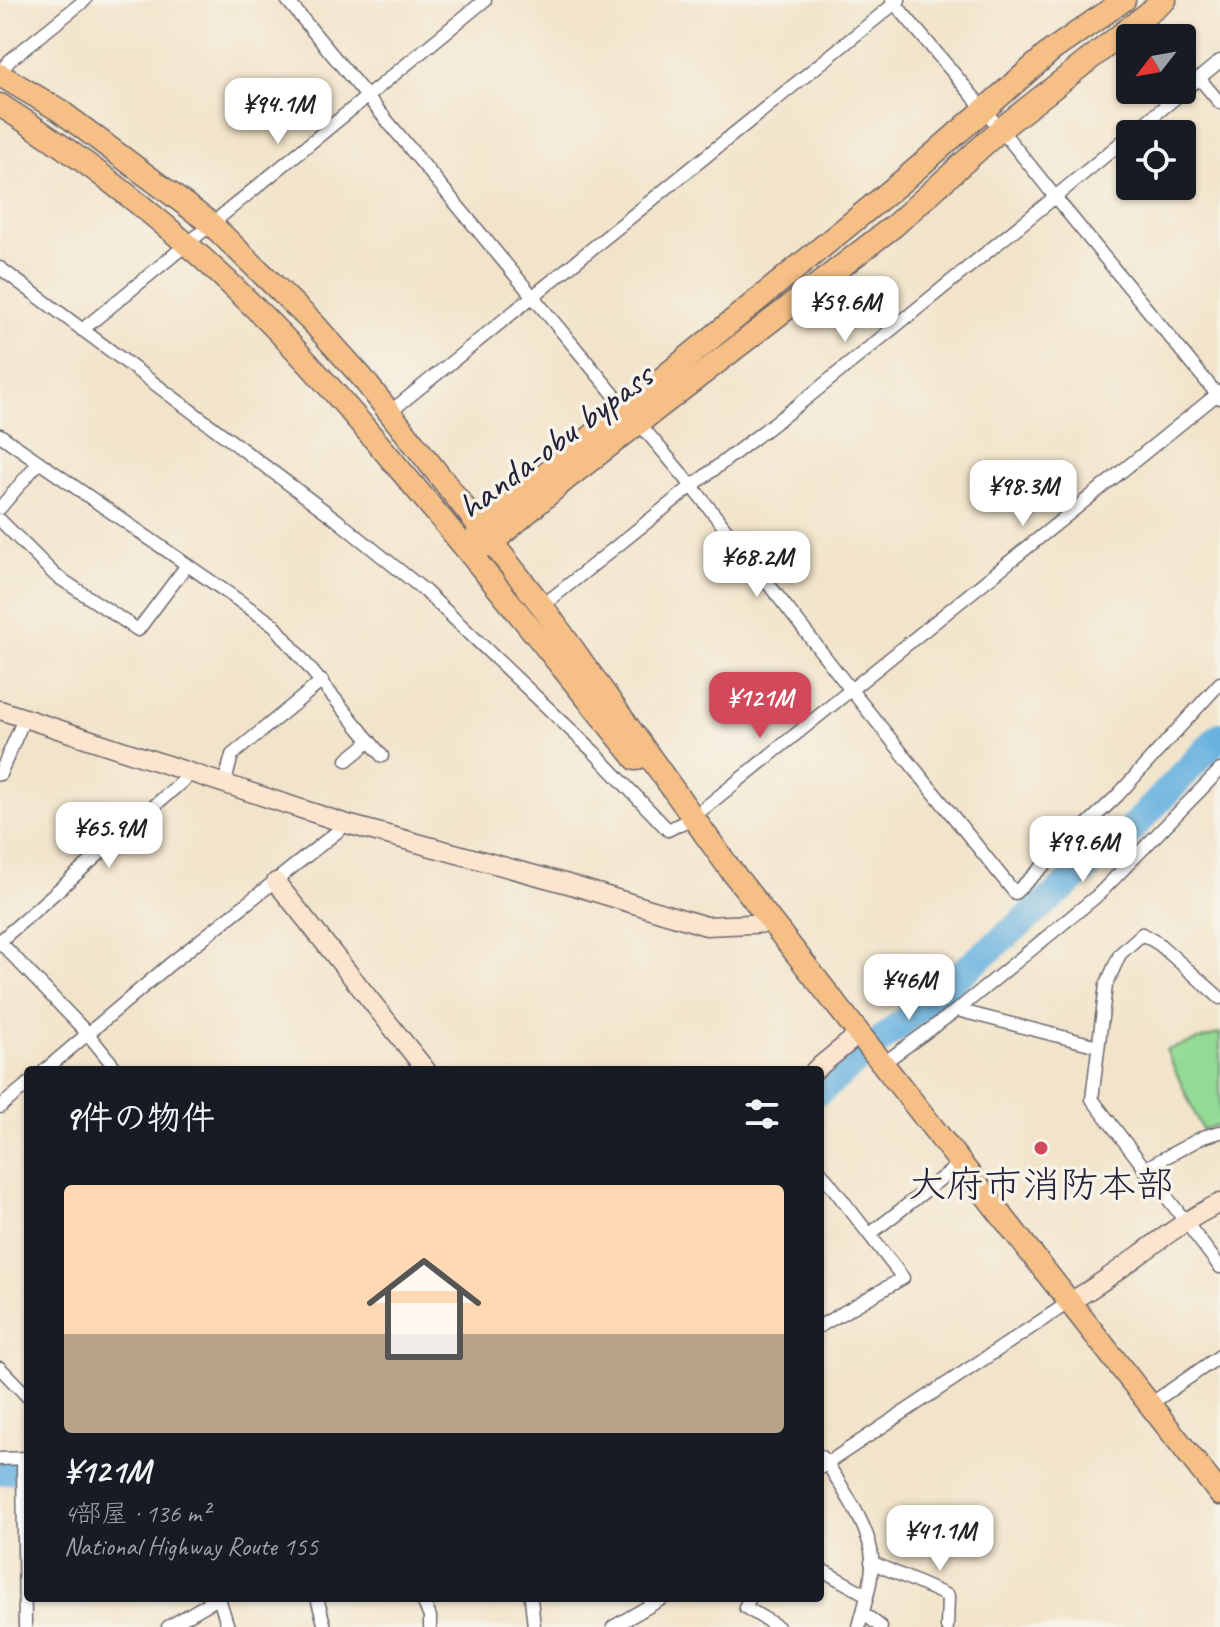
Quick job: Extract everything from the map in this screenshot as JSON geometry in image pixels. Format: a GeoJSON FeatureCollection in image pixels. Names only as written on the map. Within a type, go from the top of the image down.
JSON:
{"type":"FeatureCollection","features":[{"type":"Feature","properties":{"kind":"highway","name":"handa-obu bypass"},"geometry":{"type":"LineString","coordinates":[[469,552],[632,416],[1051,51],[1124,0]]}},
{"type":"Feature","properties":{"kind":"highway","name":"handa-obu bypass"},"geometry":{"type":"LineString","coordinates":[[632,416],[895,225],[1002,128],[1165,0]]}},
{"type":"Feature","properties":{"kind":"highway"},"geometry":{"type":"LineString","coordinates":[[0,74],[59,110],[210,223],[314,324],[390,412],[542,606],[692,818],[1220,1494]]}},
{"type":"Feature","properties":{"kind":"highway"},"geometry":{"type":"LineString","coordinates":[[0,105],[51,137],[152,213],[256,308],[324,380],[659,786],[692,818]]}},
{"type":"Feature","properties":{"kind":"street"},"geometry":{"type":"LineString","coordinates":[[0,74],[10,60],[85,0]]}},
{"type":"Feature","properties":{"kind":"street"},"geometry":{"type":"LineString","coordinates":[[287,0],[531,297],[692,486],[1015,893],[1117,796],[1220,683]]}},
{"type":"Feature","properties":{"kind":"street"},"geometry":{"type":"LineString","coordinates":[[82,330],[485,0]]}},
{"type":"Feature","properties":{"kind":"street"},"geometry":{"type":"LineString","coordinates":[[0,268],[337,520],[425,591],[594,752],[668,830],[692,818],[1219,395],[896,1],[390,412]]}},
{"type":"Feature","properties":{"kind":"street"},"geometry":{"type":"LineString","coordinates":[[542,606],[807,398],[1220,61]]}},
{"type":"Feature","properties":{"kind":"street"},"geometry":{"type":"LineString","coordinates":[[1199,78],[1220,103]]}},
{"type":"Feature","properties":{"kind":"street"},"geometry":{"type":"LineString","coordinates":[[0,435],[274,625],[382,756]]}},
{"type":"Feature","properties":{"kind":"street"},"geometry":{"type":"LineString","coordinates":[[0,508],[39,462]]}},
{"type":"Feature","properties":{"kind":"street"},"geometry":{"type":"LineString","coordinates":[[0,520],[55,575],[138,630],[187,565]]}},
{"type":"Feature","properties":{"kind":"street"},"geometry":{"type":"LineString","coordinates":[[225,782],[232,755],[322,681]]}},
{"type":"Feature","properties":{"kind":"street"},"geometry":{"type":"LineString","coordinates":[[1,707],[24,719],[347,824],[568,884],[706,926],[774,923]]}},
{"type":"Feature","properties":{"kind":"street"},"geometry":{"type":"LineString","coordinates":[[0,774],[24,719]]}},
{"type":"Feature","properties":{"kind":"street"},"geometry":{"type":"LineString","coordinates":[[347,760],[370,741]]}},
{"type":"Feature","properties":{"kind":"street"},"geometry":{"type":"LineString","coordinates":[[882,1063],[957,1010],[1098,895],[1220,770]]}},
{"type":"Feature","properties":{"kind":"street"},"geometry":{"type":"LineString","coordinates":[[114,1066],[88,1034],[0,941],[193,772]]}},
{"type":"Feature","properties":{"kind":"street"},"geometry":{"type":"LineString","coordinates":[[50,1066],[169,965],[347,824]]}},
{"type":"Feature","properties":{"kind":"street"},"geometry":{"type":"LineString","coordinates":[[276,882],[423,1066]]}},
{"type":"Feature","properties":{"kind":"street"},"geometry":{"type":"LineString","coordinates":[[1220,998],[1159,944],[1142,934],[1120,954],[1106,985],[1092,1099],[1220,1267]]}},
{"type":"Feature","properties":{"kind":"street"},"geometry":{"type":"LineString","coordinates":[[957,1010],[1098,1046]]}},
{"type":"Feature","properties":{"kind":"street"},"geometry":{"type":"LineString","coordinates":[[820,1066],[860,1034]]}},
{"type":"Feature","properties":{"kind":"street"},"geometry":{"type":"LineString","coordinates":[[0,1107],[24,1087]]}},
{"type":"Feature","properties":{"kind":"street"},"geometry":{"type":"LineString","coordinates":[[1144,1169],[1203,1137],[1220,1132]]}},
{"type":"Feature","properties":{"kind":"street"},"geometry":{"type":"LineString","coordinates":[[870,1234],[961,1163]]}},
{"type":"Feature","properties":{"kind":"street"},"geometry":{"type":"LineString","coordinates":[[824,1176],[903,1278],[824,1324]]}},
{"type":"Feature","properties":{"kind":"street"},"geometry":{"type":"LineString","coordinates":[[824,1461],[1098,1286],[1185,1221],[1220,1203]]}},
{"type":"Feature","properties":{"kind":"street"},"geometry":{"type":"LineString","coordinates":[[1149,1405],[1220,1356]]}},
{"type":"Feature","properties":{"kind":"street"},"geometry":{"type":"LineString","coordinates":[[0,1368],[24,1393]]}},
{"type":"Feature","properties":{"kind":"street"},"geometry":{"type":"LineString","coordinates":[[0,1459],[24,1459]]}},
{"type":"Feature","properties":{"kind":"street"},"geometry":{"type":"LineString","coordinates":[[824,1465],[859,1518],[871,1562],[859,1627]]}},
{"type":"Feature","properties":{"kind":"street"},"geometry":{"type":"LineString","coordinates":[[871,1562],[948,1596],[947,1627]]}},
{"type":"Feature","properties":{"kind":"street"},"geometry":{"type":"LineString","coordinates":[[824,1571],[867,1595]]}},
{"type":"Feature","properties":{"kind":"street"},"geometry":{"type":"LineString","coordinates":[[25,1602],[25,1627]]}},
{"type":"Feature","properties":{"kind":"street"},"geometry":{"type":"LineString","coordinates":[[168,1627],[211,1602]]}},
{"type":"Feature","properties":{"kind":"street"},"geometry":{"type":"LineString","coordinates":[[219,1602],[228,1627]]}},
{"type":"Feature","properties":{"kind":"street"},"geometry":{"type":"LineString","coordinates":[[318,1602],[325,1627]]}},
{"type":"Feature","properties":{"kind":"street"},"geometry":{"type":"LineString","coordinates":[[424,1602],[430,1617],[430,1627]]}},
{"type":"Feature","properties":{"kind":"street"},"geometry":{"type":"LineString","coordinates":[[531,1602],[534,1627]]}},
{"type":"Feature","properties":{"kind":"street"},"geometry":{"type":"LineString","coordinates":[[613,1627],[656,1602]]}},
{"type":"Feature","properties":{"kind":"street"},"geometry":{"type":"LineString","coordinates":[[748,1602],[745,1607],[778,1627]]}},
{"type":"Feature","properties":{"kind":"street"},"geometry":{"type":"LineString","coordinates":[[863,1613],[881,1627]]}},
{"type":"Feature","properties":{"kind":"green space"},"geometry":{"type":"Polygon","coordinates":[[[1220,1033],[1220,1124],[1202,1130],[1166,1050],[1220,1033]]]}},
{"type":"Feature","properties":{"kind":"waterway"},"geometry":{"type":"LineString","coordinates":[[824,1088],[1122,839],[1220,736]]}},
{"type":"Feature","properties":{"kind":"waterway"},"geometry":{"type":"LineString","coordinates":[[0,1471],[24,1468]]}},
{"type":"Feature","properties":{"kind":"place","name":"大府市消防本部"},"geometry":{"type":"Point","coordinates":[1041,1148]}}]}
